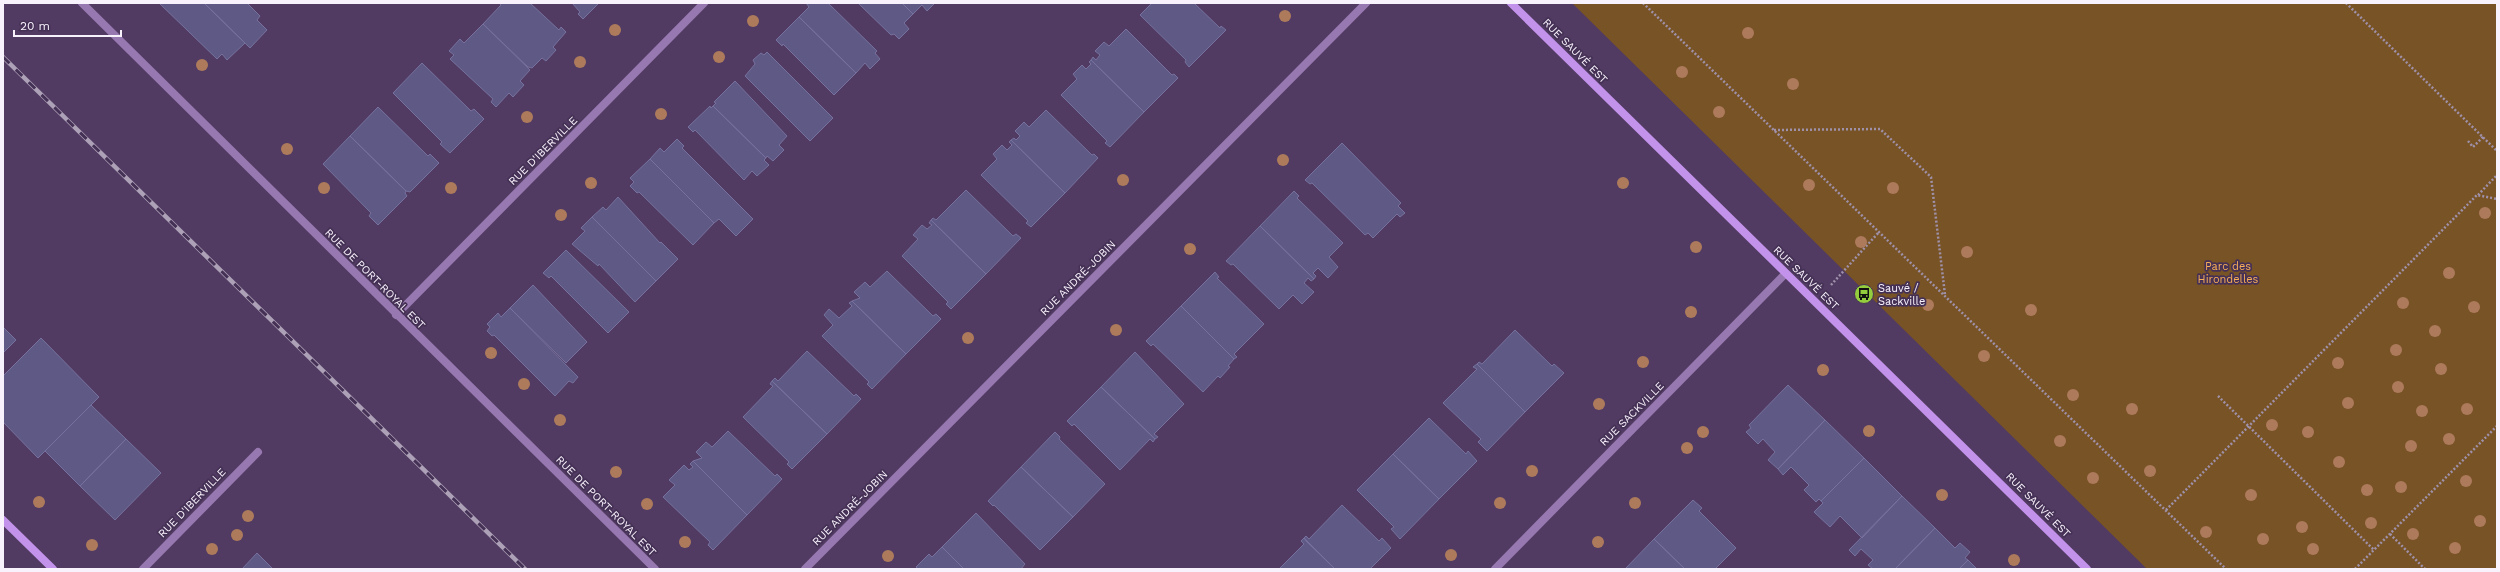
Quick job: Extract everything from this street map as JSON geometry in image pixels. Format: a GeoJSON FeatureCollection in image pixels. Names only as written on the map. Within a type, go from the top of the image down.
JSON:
{"type":"FeatureCollection","features":[{"type":"Feature","properties":{"kind":"main road","name":"RUE SAUVÉ EST"},"geometry":{"type":"LineString","coordinates":[[1511,3],[1785,274],[2087,569]]}},
{"type":"Feature","properties":{"kind":"main road"},"geometry":{"type":"LineString","coordinates":[[3,520],[52,569]]}},
{"type":"Feature","properties":{"kind":"street","name":"RUE DE PORT-ROYAL EST"},"geometry":{"type":"LineString","coordinates":[[82,3],[396,315],[655,569]]}},
{"type":"Feature","properties":{"kind":"street","name":"RUE D'IBERVILLE"},"geometry":{"type":"LineString","coordinates":[[396,315],[704,3]]}},
{"type":"Feature","properties":{"kind":"street","name":"RUE ANDRÉ-JOBIN"},"geometry":{"type":"LineString","coordinates":[[805,569],[1366,3]]}},
{"type":"Feature","properties":{"kind":"street","name":"RUE SACKVILLE"},"geometry":{"type":"LineString","coordinates":[[1495,569],[1785,274]]}},
{"type":"Feature","properties":{"kind":"street","name":"RUE D'IBERVILLE"},"geometry":{"type":"LineString","coordinates":[[143,569],[258,452]]}},
{"type":"Feature","properties":{"kind":"path"},"geometry":{"type":"LineString","coordinates":[[1644,3],[2226,569]]}},
{"type":"Feature","properties":{"kind":"path"},"geometry":{"type":"LineString","coordinates":[[2346,3],[2497,151]]}},
{"type":"Feature","properties":{"kind":"path"},"geometry":{"type":"LineString","coordinates":[[1774,130],[1880,129],[1931,178],[1945,296]]}},
{"type":"Feature","properties":{"kind":"path"},"geometry":{"type":"LineString","coordinates":[[2468,140],[2474,147],[2483,137]]}},
{"type":"Feature","properties":{"kind":"path"},"geometry":{"type":"LineString","coordinates":[[2166,510],[2497,175]]}},
{"type":"Feature","properties":{"kind":"path"},"geometry":{"type":"LineString","coordinates":[[2477,195],[2497,199]]}},
{"type":"Feature","properties":{"kind":"path"},"geometry":{"type":"LineString","coordinates":[[1815,302],[1879,232]]}},
{"type":"Feature","properties":{"kind":"path"},"geometry":{"type":"LineString","coordinates":[[2218,396],[2374,550]]}},
{"type":"Feature","properties":{"kind":"path"},"geometry":{"type":"LineString","coordinates":[[2356,569],[2497,426]]}},
{"type":"Feature","properties":{"kind":"path"},"geometry":{"type":"LineString","coordinates":[[2390,534],[2425,569]]}},
{"type":"Feature","properties":{"kind":"green space","name":"Parc des Hirondelles"},"geometry":{"type":"Polygon","coordinates":[[[1572,3],[2497,3],[2497,569],[2147,569],[1572,3]]]}},
{"type":"Feature","properties":{"kind":"building"},"geometry":{"type":"Polygon","coordinates":[[[159,3],[204,3],[245,43],[227,60],[222,54],[217,59],[159,3]]]}},
{"type":"Feature","properties":{"kind":"building"},"geometry":{"type":"Polygon","coordinates":[[[204,3],[247,3],[260,16],[257,20],[267,30],[250,48],[204,3]]]}},
{"type":"Feature","properties":{"kind":"building"},"geometry":{"type":"Polygon","coordinates":[[[499,3],[530,3],[559,30],[561,27],[566,32],[553,47],[556,50],[546,61],[542,58],[532,68],[528,67],[483,24],[501,5],[499,3]]]}},
{"type":"Feature","properties":{"kind":"building"},"geometry":{"type":"Polygon","coordinates":[[[572,3],[599,3],[583,19],[578,14],[580,12],[572,3]]]}},
{"type":"Feature","properties":{"kind":"building"},"geometry":{"type":"Polygon","coordinates":[[[806,3],[828,3],[877,51],[875,53],[880,59],[870,69],[865,63],[856,73],[799,17],[809,7],[806,3]]]}},
{"type":"Feature","properties":{"kind":"building"},"geometry":{"type":"Polygon","coordinates":[[[858,3],[902,3],[913,14],[904,23],[909,29],[899,39],[894,34],[891,35],[858,3]]]}},
{"type":"Feature","properties":{"kind":"building"},"geometry":{"type":"Polygon","coordinates":[[[902,3],[935,3],[927,11],[922,5],[913,14],[902,3]]]}},
{"type":"Feature","properties":{"kind":"building"},"geometry":{"type":"Polygon","coordinates":[[[1152,3],[1194,3],[1220,28],[1221,26],[1226,30],[1189,67],[1185,62],[1186,60],[1140,15],[1152,3]]]}},
{"type":"Feature","properties":{"kind":"building"},"geometry":{"type":"Polygon","coordinates":[[[799,17],[856,73],[834,95],[783,44],[782,46],[776,40],[799,17]]]}},
{"type":"Feature","properties":{"kind":"building"},"geometry":{"type":"Polygon","coordinates":[[[483,24],[530,70],[520,81],[524,85],[513,97],[509,93],[496,107],[491,102],[493,99],[450,59],[454,55],[449,51],[460,39],[464,43],[483,24]]]}},
{"type":"Feature","properties":{"kind":"building"},"geometry":{"type":"Polygon","coordinates":[[[1126,29],[1172,75],[1174,74],[1178,78],[1144,112],[1091,60],[1093,57],[1096,60],[1100,55],[1095,51],[1104,42],[1109,46],[1126,29]]]}},
{"type":"Feature","properties":{"kind":"building"},"geometry":{"type":"Polygon","coordinates":[[[767,52],[833,118],[810,141],[745,76],[755,64],[753,60],[761,53],[764,55],[767,52]]]}},
{"type":"Feature","properties":{"kind":"building"},"geometry":{"type":"Polygon","coordinates":[[[1091,60],[1144,112],[1110,147],[1105,143],[1107,141],[1061,95],[1077,79],[1073,74],[1082,65],[1086,69],[1091,64],[1089,62],[1091,60]]]}},
{"type":"Feature","properties":{"kind":"building"},"geometry":{"type":"Polygon","coordinates":[[[422,63],[471,111],[474,109],[484,119],[450,153],[440,144],[442,142],[393,93],[422,63]]]}},
{"type":"Feature","properties":{"kind":"building"},"geometry":{"type":"Polygon","coordinates":[[[735,81],[787,136],[779,145],[784,150],[773,161],[767,156],[766,158],[713,106],[716,103],[714,102],[735,81]]]}},
{"type":"Feature","properties":{"kind":"building"},"geometry":{"type":"Polygon","coordinates":[[[710,106],[711,108],[713,106],[766,158],[764,160],[769,165],[757,176],[752,171],[744,180],[695,130],[693,132],[688,127],[710,106]]]}},
{"type":"Feature","properties":{"kind":"building"},"geometry":{"type":"Polygon","coordinates":[[[378,107],[428,156],[430,154],[439,163],[410,192],[406,191],[350,136],[378,107]]]}},
{"type":"Feature","properties":{"kind":"building"},"geometry":{"type":"Polygon","coordinates":[[[1046,110],[1092,155],[1094,154],[1098,158],[1065,193],[1011,140],[1014,138],[1016,140],[1020,136],[1015,131],[1024,122],[1029,127],[1046,110]]]}},
{"type":"Feature","properties":{"kind":"building"},"geometry":{"type":"Polygon","coordinates":[[[350,136],[406,191],[405,193],[407,196],[378,225],[369,216],[371,213],[323,164],[350,136]]]}},
{"type":"Feature","properties":{"kind":"building"},"geometry":{"type":"Polygon","coordinates":[[[677,139],[684,146],[682,148],[753,219],[736,236],[719,219],[714,223],[650,159],[660,148],[664,152],[677,139]]]}},
{"type":"Feature","properties":{"kind":"building"},"geometry":{"type":"Polygon","coordinates":[[[1011,140],[1065,193],[1031,227],[1026,223],[1028,221],[981,175],[997,159],[993,154],[1002,145],[1007,150],[1012,145],[1009,142],[1011,140]]]}},
{"type":"Feature","properties":{"kind":"building"},"geometry":{"type":"Polygon","coordinates":[[[1342,143],[1401,203],[1398,206],[1405,213],[1400,217],[1397,214],[1373,238],[1368,233],[1365,235],[1312,183],[1310,184],[1305,180],[1342,143]]]}},
{"type":"Feature","properties":{"kind":"building"},"geometry":{"type":"Polygon","coordinates":[[[650,159],[714,223],[693,245],[639,192],[637,193],[630,186],[634,182],[630,178],[650,159]]]}},
{"type":"Feature","properties":{"kind":"building"},"geometry":{"type":"Polygon","coordinates":[[[966,190],[1013,236],[1016,234],[1021,238],[986,274],[931,220],[933,218],[936,220],[966,190]]]}},
{"type":"Feature","properties":{"kind":"building"},"geometry":{"type":"Polygon","coordinates":[[[1294,191],[1299,196],[1297,198],[1343,243],[1329,257],[1338,267],[1328,278],[1318,268],[1313,273],[1316,276],[1314,279],[1260,226],[1294,191]]]}},
{"type":"Feature","properties":{"kind":"building"},"geometry":{"type":"Polygon","coordinates":[[[618,197],[660,243],[661,242],[678,259],[656,281],[592,217],[603,207],[606,210],[618,197]]]}},
{"type":"Feature","properties":{"kind":"building"},"geometry":{"type":"Polygon","coordinates":[[[592,217],[656,281],[635,302],[599,264],[598,266],[572,244],[585,231],[581,228],[592,217]]]}},
{"type":"Feature","properties":{"kind":"building"},"geometry":{"type":"Polygon","coordinates":[[[931,220],[986,274],[951,309],[946,304],[948,302],[902,256],[918,239],[913,235],[922,225],[927,229],[932,225],[929,223],[931,220]]]}},
{"type":"Feature","properties":{"kind":"building"},"geometry":{"type":"Polygon","coordinates":[[[1260,226],[1314,279],[1311,281],[1308,278],[1304,283],[1314,292],[1302,304],[1293,295],[1279,309],[1233,264],[1231,265],[1226,261],[1260,226]]]}},
{"type":"Feature","properties":{"kind":"building"},"geometry":{"type":"Polygon","coordinates":[[[566,250],[629,312],[608,333],[551,276],[549,278],[543,273],[566,250]]]}},
{"type":"Feature","properties":{"kind":"building"},"geometry":{"type":"Polygon","coordinates":[[[887,271],[933,316],[936,314],[941,319],[906,354],[852,301],[860,298],[854,292],[865,282],[870,287],[887,271]]]}},
{"type":"Feature","properties":{"kind":"building"},"geometry":{"type":"Polygon","coordinates":[[[1215,272],[1219,277],[1217,278],[1264,324],[1234,354],[1237,357],[1234,359],[1181,306],[1215,272]]]}},
{"type":"Feature","properties":{"kind":"building"},"geometry":{"type":"Polygon","coordinates":[[[533,285],[587,342],[566,363],[510,308],[533,285]]]}},
{"type":"Feature","properties":{"kind":"building"},"geometry":{"type":"Polygon","coordinates":[[[852,301],[906,354],[872,389],[867,384],[869,382],[822,336],[833,325],[824,315],[829,309],[839,318],[852,306],[849,303],[852,301]]]}},
{"type":"Feature","properties":{"kind":"building"},"geometry":{"type":"Polygon","coordinates":[[[1181,306],[1234,359],[1228,366],[1230,367],[1220,378],[1218,376],[1203,392],[1153,344],[1151,346],[1146,341],[1181,306]]]}},
{"type":"Feature","properties":{"kind":"building"},"geometry":{"type":"Polygon","coordinates":[[[510,308],[578,377],[573,383],[569,381],[555,396],[494,335],[492,336],[487,331],[490,327],[487,324],[498,313],[501,317],[510,308]]]}},
{"type":"Feature","properties":{"kind":"building"},"geometry":{"type":"Polygon","coordinates":[[[3,327],[16,340],[3,353],[3,327]]]}},
{"type":"Feature","properties":{"kind":"building"},"geometry":{"type":"Polygon","coordinates":[[[1515,330],[1552,366],[1554,364],[1564,373],[1525,412],[1477,364],[1479,362],[1482,364],[1515,330]]]}},
{"type":"Feature","properties":{"kind":"building"},"geometry":{"type":"Polygon","coordinates":[[[41,338],[99,397],[38,458],[3,422],[3,376],[41,338]]]}},
{"type":"Feature","properties":{"kind":"building"},"geometry":{"type":"Polygon","coordinates":[[[807,351],[854,396],[856,394],[861,399],[827,434],[772,381],[775,378],[778,381],[807,351]]]}},
{"type":"Feature","properties":{"kind":"building"},"geometry":{"type":"Polygon","coordinates":[[[1135,352],[1184,404],[1154,434],[1158,437],[1155,439],[1101,387],[1135,352]]]}},
{"type":"Feature","properties":{"kind":"building"},"geometry":{"type":"Polygon","coordinates":[[[1477,364],[1525,412],[1487,451],[1478,442],[1481,439],[1443,403],[1477,369],[1473,367],[1477,364]]]}},
{"type":"Feature","properties":{"kind":"building"},"geometry":{"type":"Polygon","coordinates":[[[772,381],[827,434],[792,469],[787,464],[789,462],[743,417],[773,386],[770,384],[772,381]]]}},
{"type":"Feature","properties":{"kind":"building"},"geometry":{"type":"Polygon","coordinates":[[[1788,385],[1825,420],[1778,469],[1768,460],[1775,452],[1763,439],[1758,444],[1746,432],[1751,428],[1749,425],[1788,385]]]}},
{"type":"Feature","properties":{"kind":"building"},"geometry":{"type":"Polygon","coordinates":[[[1101,387],[1155,439],[1153,442],[1150,439],[1120,470],[1074,424],[1072,426],[1067,421],[1101,387]]]}},
{"type":"Feature","properties":{"kind":"building"},"geometry":{"type":"Polygon","coordinates":[[[91,405],[126,439],[80,486],[45,451],[91,405]]]}},
{"type":"Feature","properties":{"kind":"building"},"geometry":{"type":"Polygon","coordinates":[[[1429,418],[1466,454],[1468,451],[1477,461],[1439,499],[1393,454],[1429,418]]]}},
{"type":"Feature","properties":{"kind":"building"},"geometry":{"type":"Polygon","coordinates":[[[1825,420],[1864,458],[1821,501],[1819,499],[1816,502],[1804,490],[1809,485],[1791,467],[1783,475],[1778,469],[1825,420]]]}},
{"type":"Feature","properties":{"kind":"building"},"geometry":{"type":"Polygon","coordinates":[[[728,431],[775,476],[777,474],[782,479],[747,515],[693,461],[702,458],[696,452],[706,442],[712,447],[728,431]]]}},
{"type":"Feature","properties":{"kind":"building"},"geometry":{"type":"Polygon","coordinates":[[[1055,432],[1060,437],[1059,439],[1105,484],[1073,517],[1021,467],[1055,432]]]}},
{"type":"Feature","properties":{"kind":"building"},"geometry":{"type":"Polygon","coordinates":[[[126,439],[161,473],[115,520],[80,486],[126,439]]]}},
{"type":"Feature","properties":{"kind":"building"},"geometry":{"type":"Polygon","coordinates":[[[1393,454],[1439,499],[1400,539],[1391,529],[1394,527],[1357,490],[1393,454]]]}},
{"type":"Feature","properties":{"kind":"building"},"geometry":{"type":"Polygon","coordinates":[[[1864,458],[1902,496],[1862,538],[1840,516],[1830,527],[1814,512],[1823,503],[1821,501],[1864,458]]]}},
{"type":"Feature","properties":{"kind":"building"},"geometry":{"type":"Polygon","coordinates":[[[693,461],[747,515],[713,550],[708,545],[710,542],[663,497],[675,485],[669,480],[684,465],[689,470],[693,467],[690,464],[693,461]]]}},
{"type":"Feature","properties":{"kind":"building"},"geometry":{"type":"Polygon","coordinates":[[[1021,467],[1073,517],[1040,550],[994,505],[993,506],[988,501],[1021,467]]]}},
{"type":"Feature","properties":{"kind":"building"},"geometry":{"type":"Polygon","coordinates":[[[1902,496],[1935,528],[1895,569],[1873,569],[1868,565],[1873,560],[1861,549],[1855,556],[1849,550],[1902,496]]]}},
{"type":"Feature","properties":{"kind":"building"},"geometry":{"type":"Polygon","coordinates":[[[1693,500],[1702,508],[1699,511],[1736,548],[1715,569],[1685,569],[1654,539],[1693,500]]]}},
{"type":"Feature","properties":{"kind":"building"},"geometry":{"type":"Polygon","coordinates":[[[1342,505],[1379,541],[1382,538],[1391,548],[1370,569],[1335,569],[1304,538],[1306,536],[1309,539],[1342,505]]]}},
{"type":"Feature","properties":{"kind":"building"},"geometry":{"type":"Polygon","coordinates":[[[976,513],[1025,564],[1021,569],[964,569],[942,547],[976,513]]]}},
{"type":"Feature","properties":{"kind":"building"},"geometry":{"type":"Polygon","coordinates":[[[1935,528],[1955,548],[1960,543],[1970,552],[1965,558],[1968,560],[1959,569],[1895,569],[1935,528]]]}},
{"type":"Feature","properties":{"kind":"building"},"geometry":{"type":"Polygon","coordinates":[[[1304,538],[1335,569],[1279,569],[1304,544],[1301,541],[1304,538]]]}},
{"type":"Feature","properties":{"kind":"building"},"geometry":{"type":"Polygon","coordinates":[[[1654,539],[1685,569],[1625,569],[1654,539]]]}},
{"type":"Feature","properties":{"kind":"building"},"geometry":{"type":"Polygon","coordinates":[[[942,547],[964,569],[918,569],[916,567],[929,554],[932,557],[942,547]]]}},
{"type":"Feature","properties":{"kind":"building"},"geometry":{"type":"Polygon","coordinates":[[[257,553],[273,569],[242,569],[257,553]]]}},
{"type":"Feature","properties":{"kind":"building"},"geometry":{"type":"Polygon","coordinates":[[[1968,560],[1977,569],[1959,569],[1968,560]]]}},
{"type":"Feature","properties":{"kind":"railway"},"geometry":{"type":"LineString","coordinates":[[3,57],[525,569]]}},
{"type":"Feature","properties":{"kind":"place","name":"Sauvé / Sackville"},"geometry":{"type":"Point","coordinates":[1864,294]}}]}
